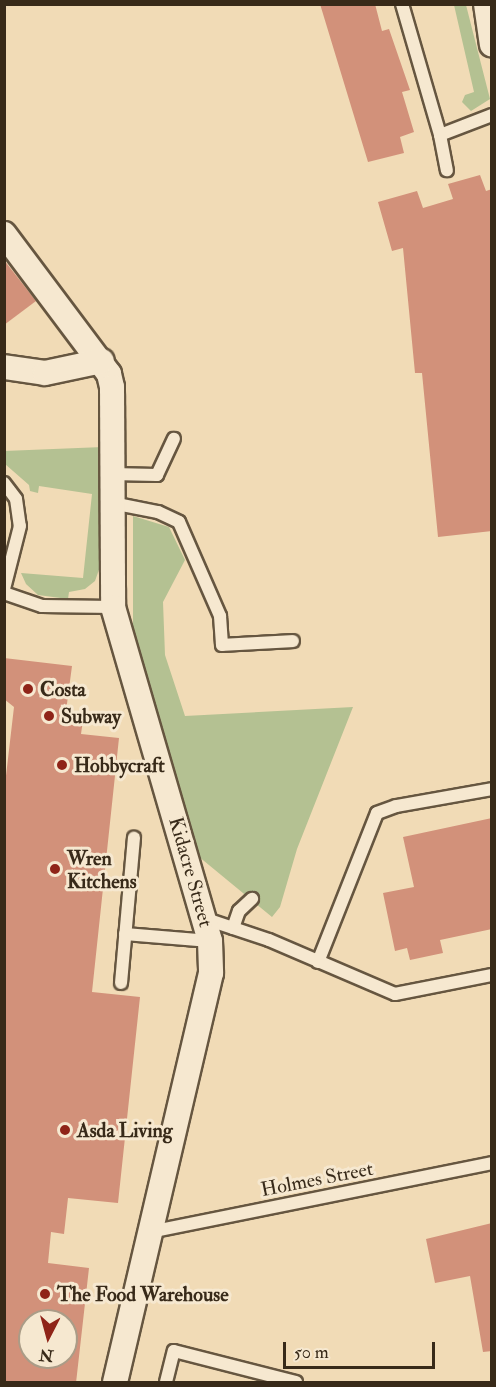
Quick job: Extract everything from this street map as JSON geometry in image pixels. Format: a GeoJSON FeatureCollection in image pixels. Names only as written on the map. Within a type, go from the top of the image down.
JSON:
{"type":"FeatureCollection","features":[{"type":"Feature","properties":{"kind":"street"},"geometry":{"type":"LineString","coordinates":[[486,4],[492,45]]}},
{"type":"Feature","properties":{"kind":"street","name":"Kidacre Street"},"geometry":{"type":"LineString","coordinates":[[4,234],[102,361],[112,387],[113,607],[208,930],[211,974],[114,1383]]}},
{"type":"Feature","properties":{"kind":"street"},"geometry":{"type":"LineString","coordinates":[[4,367],[45,373],[102,361]]}},
{"type":"Feature","properties":{"kind":"lane"},"geometry":{"type":"LineString","coordinates":[[402,4],[440,135],[447,170]]}},
{"type":"Feature","properties":{"kind":"lane"},"geometry":{"type":"LineString","coordinates":[[440,135],[492,115]]}},
{"type":"Feature","properties":{"kind":"lane"},"geometry":{"type":"LineString","coordinates":[[112,474],[157,475],[174,439]]}},
{"type":"Feature","properties":{"kind":"lane"},"geometry":{"type":"LineString","coordinates":[[4,483],[16,499],[20,526],[4,591],[42,606],[113,607]]}},
{"type":"Feature","properties":{"kind":"lane"},"geometry":{"type":"LineString","coordinates":[[112,504],[158,512],[179,522],[220,616],[222,645],[293,641]]}},
{"type":"Feature","properties":{"kind":"lane"},"geometry":{"type":"LineString","coordinates":[[318,962],[377,813],[396,806],[492,789]]}},
{"type":"Feature","properties":{"kind":"lane"},"geometry":{"type":"LineString","coordinates":[[121,983],[134,838]]}},
{"type":"Feature","properties":{"kind":"lane"},"geometry":{"type":"LineString","coordinates":[[233,928],[239,911],[252,899]]}},
{"type":"Feature","properties":{"kind":"lane"},"geometry":{"type":"LineString","coordinates":[[125,934],[233,928],[395,994],[492,975]]}},
{"type":"Feature","properties":{"kind":"lane","name":"Holmes Street"},"geometry":{"type":"LineString","coordinates":[[150,1232],[492,1163]]}},
{"type":"Feature","properties":{"kind":"lane"},"geometry":{"type":"LineString","coordinates":[[166,1383],[174,1351],[296,1383]]}},
{"type":"Feature","properties":{"kind":"green space"},"geometry":{"type":"Polygon","coordinates":[[[454,5],[466,5],[490,99],[471,111],[462,102],[465,95],[474,92],[454,5]]]}},
{"type":"Feature","properties":{"kind":"green space"},"geometry":{"type":"Polygon","coordinates":[[[103,447],[102,561],[95,581],[85,589],[69,592],[68,599],[38,595],[26,584],[21,573],[83,578],[92,494],[39,486],[38,493],[30,491],[29,485],[5,464],[4,451],[103,447]]]}},
{"type":"Feature","properties":{"kind":"green space"},"geometry":{"type":"Polygon","coordinates":[[[133,516],[169,527],[185,560],[163,602],[165,655],[185,716],[353,707],[297,849],[280,907],[272,917],[198,856],[133,651],[133,516]]]}},
{"type":"Feature","properties":{"kind":"building"},"geometry":{"type":"Polygon","coordinates":[[[320,4],[375,4],[382,31],[389,29],[410,90],[402,92],[414,132],[400,137],[404,153],[368,162],[320,4]]]}},
{"type":"Feature","properties":{"kind":"building"},"geometry":{"type":"Polygon","coordinates":[[[480,175],[486,191],[492,189],[492,531],[438,537],[422,373],[415,373],[403,248],[392,251],[378,202],[417,191],[423,208],[453,199],[448,184],[480,175]]]}},
{"type":"Feature","properties":{"kind":"building"},"geometry":{"type":"Polygon","coordinates":[[[4,260],[36,301],[4,325],[4,260]]]}},
{"type":"Feature","properties":{"kind":"building"},"geometry":{"type":"Polygon","coordinates":[[[4,658],[72,666],[66,711],[84,713],[81,734],[119,738],[92,992],[140,997],[118,1203],[68,1198],[64,1234],[51,1232],[48,1263],[89,1268],[78,1365],[78,1309],[18,1309],[18,1369],[78,1369],[76,1383],[4,1383],[4,793],[14,707],[4,699],[4,658]]]}},
{"type":"Feature","properties":{"kind":"building"},"geometry":{"type":"Polygon","coordinates":[[[492,818],[492,929],[440,940],[443,953],[410,960],[407,948],[395,951],[383,893],[414,887],[403,837],[492,818]]]}},
{"type":"Feature","properties":{"kind":"building"},"geometry":{"type":"Polygon","coordinates":[[[492,1223],[492,1351],[483,1352],[470,1276],[435,1283],[426,1239],[492,1223]]]}},
{"type":"Feature","properties":{"kind":"place","name":"Costa"},"geometry":{"type":"Point","coordinates":[28,689]}},
{"type":"Feature","properties":{"kind":"place","name":"Subway"},"geometry":{"type":"Point","coordinates":[49,716]}},
{"type":"Feature","properties":{"kind":"place","name":"Hobbycraft"},"geometry":{"type":"Point","coordinates":[62,765]}},
{"type":"Feature","properties":{"kind":"place","name":"Wren Kitchens"},"geometry":{"type":"Point","coordinates":[55,869]}},
{"type":"Feature","properties":{"kind":"place","name":"Asda Living"},"geometry":{"type":"Point","coordinates":[65,1130]}},
{"type":"Feature","properties":{"kind":"place","name":"The Food Warehouse"},"geometry":{"type":"Point","coordinates":[45,1294]}}]}
